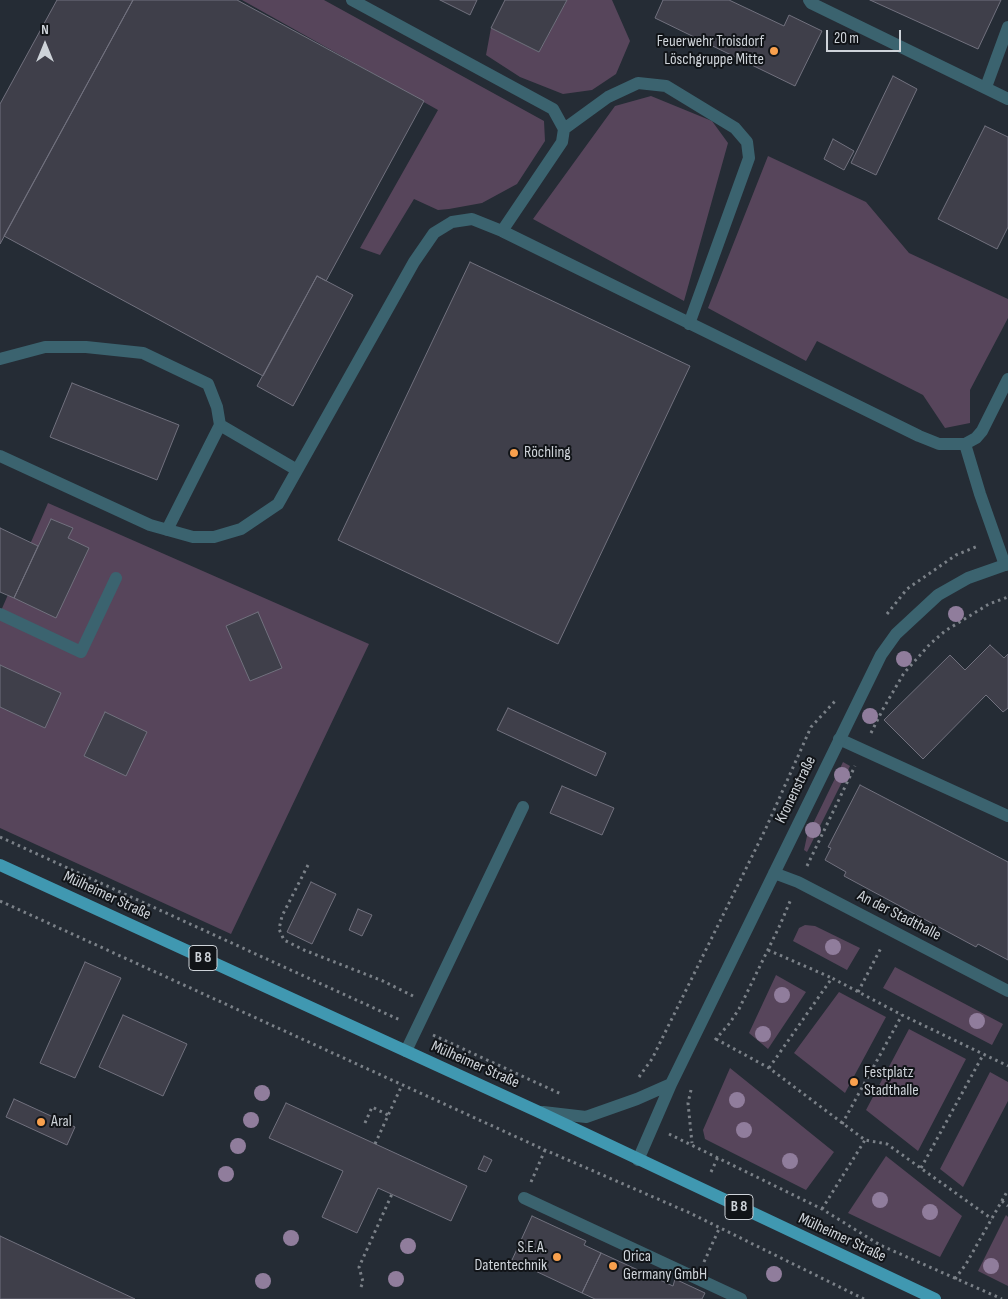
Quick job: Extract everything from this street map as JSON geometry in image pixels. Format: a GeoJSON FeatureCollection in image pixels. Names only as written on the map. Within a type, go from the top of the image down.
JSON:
{"type":"FeatureCollection","features":[{"type":"Feature","properties":{"kind":"main road","name":"Mülheimer Straße"},"geometry":{"type":"LineString","coordinates":[[0,865],[539,1112],[934,1299]]}},
{"type":"Feature","properties":{"kind":"street"},"geometry":{"type":"LineString","coordinates":[[352,0],[553,109],[564,129],[562,142],[502,231]]}},
{"type":"Feature","properties":{"kind":"street"},"geometry":{"type":"LineString","coordinates":[[808,0],[811,4],[1008,99]]}},
{"type":"Feature","properties":{"kind":"street"},"geometry":{"type":"LineString","coordinates":[[986,87],[1008,27]]}},
{"type":"Feature","properties":{"kind":"street"},"geometry":{"type":"LineString","coordinates":[[564,129],[608,97],[638,83],[666,86],[735,128],[747,142],[749,158],[689,324]]}},
{"type":"Feature","properties":{"kind":"street"},"geometry":{"type":"LineString","coordinates":[[0,456],[150,525],[193,537],[214,537],[241,529],[278,504],[414,262],[434,233],[452,222],[472,220],[502,231],[929,441],[939,444],[965,444],[976,438],[982,431],[1008,378]]}},
{"type":"Feature","properties":{"kind":"street"},"geometry":{"type":"LineString","coordinates":[[1,358],[45,347],[86,347],[143,353],[208,384],[217,407],[220,425],[167,530]]}},
{"type":"Feature","properties":{"kind":"street"},"geometry":{"type":"LineString","coordinates":[[220,425],[297,470]]}},
{"type":"Feature","properties":{"kind":"street"},"geometry":{"type":"LineString","coordinates":[[965,444],[980,494],[1006,565]]}},
{"type":"Feature","properties":{"kind":"street","name":"Kronenstraße"},"geometry":{"type":"LineString","coordinates":[[638,1160],[671,1084],[881,655],[906,624],[938,595],[968,578],[1006,565]]}},
{"type":"Feature","properties":{"kind":"street"},"geometry":{"type":"LineString","coordinates":[[0,614],[81,652],[116,578]]}},
{"type":"Feature","properties":{"kind":"street"},"geometry":{"type":"LineString","coordinates":[[839,739],[1008,816]]}},
{"type":"Feature","properties":{"kind":"street"},"geometry":{"type":"LineString","coordinates":[[406,1051],[523,807]]}},
{"type":"Feature","properties":{"kind":"street","name":"An der Stadthalle"},"geometry":{"type":"LineString","coordinates":[[774,873],[798,882],[1008,991]]}},
{"type":"Feature","properties":{"kind":"street"},"geometry":{"type":"LineString","coordinates":[[539,1112],[586,1117],[637,1099],[671,1084]]}},
{"type":"Feature","properties":{"kind":"street"},"geometry":{"type":"LineString","coordinates":[[524,1198],[741,1299]]}},
{"type":"Feature","properties":{"kind":"path"},"geometry":{"type":"LineString","coordinates":[[712,1046],[739,1010],[798,882],[817,847],[882,709],[904,674],[930,644],[945,631],[989,604],[1008,597]]}},
{"type":"Feature","properties":{"kind":"path"},"geometry":{"type":"LineString","coordinates":[[0,837],[568,1097]]}},
{"type":"Feature","properties":{"kind":"path"},"geometry":{"type":"LineString","coordinates":[[308,865],[282,916],[279,929],[284,940],[304,950],[383,981],[430,1004]]}},
{"type":"Feature","properties":{"kind":"path"},"geometry":{"type":"LineString","coordinates":[[0,901],[545,1150],[690,1213],[864,1299]]}},
{"type":"Feature","properties":{"kind":"path"},"geometry":{"type":"LineString","coordinates":[[858,992],[891,930]]}},
{"type":"Feature","properties":{"kind":"path"},"geometry":{"type":"LineString","coordinates":[[768,950],[832,978],[902,1015],[1008,1066]]}},
{"type":"Feature","properties":{"kind":"path"},"geometry":{"type":"LineString","coordinates":[[769,1068],[832,978]]}},
{"type":"Feature","properties":{"kind":"path"},"geometry":{"type":"LineString","coordinates":[[842,1124],[902,1015]]}},
{"type":"Feature","properties":{"kind":"path"},"geometry":{"type":"LineString","coordinates":[[716,1039],[769,1068],[865,1140],[887,1144],[992,1219]]}},
{"type":"Feature","properties":{"kind":"path"},"geometry":{"type":"LineString","coordinates":[[921,1168],[983,1055]]}},
{"type":"Feature","properties":{"kind":"path"},"geometry":{"type":"LineString","coordinates":[[375,1144],[402,1085]]}},
{"type":"Feature","properties":{"kind":"path"},"geometry":{"type":"LineString","coordinates":[[692,1086],[688,1103],[692,1144]]}},
{"type":"Feature","properties":{"kind":"path"},"geometry":{"type":"LineString","coordinates":[[365,1123],[372,1107],[388,1114]]}},
{"type":"Feature","properties":{"kind":"path"},"geometry":{"type":"LineString","coordinates":[[652,1126],[822,1209],[880,1245],[1002,1299]]}},
{"type":"Feature","properties":{"kind":"path"},"geometry":{"type":"LineString","coordinates":[[822,1209],[865,1140]]}},
{"type":"Feature","properties":{"kind":"path"},"geometry":{"type":"LineString","coordinates":[[524,1198],[545,1150]]}},
{"type":"Feature","properties":{"kind":"path"},"geometry":{"type":"LineString","coordinates":[[955,1279],[966,1264],[1008,1190]]}},
{"type":"Feature","properties":{"kind":"path"},"geometry":{"type":"LineString","coordinates":[[361,1287],[363,1282],[359,1267],[392,1194]]}},
{"type":"Feature","properties":{"kind":"path"},"geometry":{"type":"LineString","coordinates":[[1002,1201],[1008,1206]]}},
{"type":"Feature","properties":{"kind":"path"},"geometry":{"type":"LineString","coordinates":[[706,1258],[719,1229]]}},
{"type":"Feature","properties":{"kind":"shaded area"},"geometry":{"type":"Polygon","coordinates":[[[242,0],[324,0],[544,121],[545,141],[517,184],[482,203],[449,209],[438,210],[414,199],[380,255],[360,248],[438,110],[242,0]]]}},
{"type":"Feature","properties":{"kind":"shaded area"},"geometry":{"type":"Polygon","coordinates":[[[567,0],[612,0],[630,41],[616,74],[592,90],[563,94],[520,77],[486,55],[491,28],[539,52],[567,0]]]}},
{"type":"Feature","properties":{"kind":"shaded area"},"geometry":{"type":"Polygon","coordinates":[[[651,96],[712,121],[728,143],[684,301],[533,219],[615,106],[651,96]]]}},
{"type":"Feature","properties":{"kind":"shaded area"},"geometry":{"type":"Polygon","coordinates":[[[768,156],[866,202],[909,253],[1008,299],[1008,318],[970,390],[970,423],[945,428],[923,395],[817,341],[806,361],[708,308],[768,156]]]}},
{"type":"Feature","properties":{"kind":"shaded area"},"geometry":{"type":"Polygon","coordinates":[[[48,503],[369,644],[231,934],[0,828],[0,613],[48,503]]]}},
{"type":"Feature","properties":{"kind":"shaded area"},"geometry":{"type":"Polygon","coordinates":[[[843,762],[850,766],[807,852],[804,850],[807,836],[843,762]]]}},
{"type":"Feature","properties":{"kind":"shaded area"},"geometry":{"type":"Polygon","coordinates":[[[805,925],[815,926],[860,948],[847,970],[793,941],[799,928],[805,925]]]}},
{"type":"Feature","properties":{"kind":"shaded area"},"geometry":{"type":"Polygon","coordinates":[[[895,967],[1003,1024],[992,1045],[883,988],[895,967]]]}},
{"type":"Feature","properties":{"kind":"shaded area"},"geometry":{"type":"Polygon","coordinates":[[[776,975],[806,992],[768,1049],[749,1033],[776,975]]]}},
{"type":"Feature","properties":{"kind":"shaded area"},"geometry":{"type":"Polygon","coordinates":[[[839,992],[886,1017],[845,1093],[794,1053],[839,992]]]}},
{"type":"Feature","properties":{"kind":"shaded area"},"geometry":{"type":"Polygon","coordinates":[[[909,1029],[966,1059],[918,1151],[866,1110],[909,1029]]]}},
{"type":"Feature","properties":{"kind":"shaded area"},"geometry":{"type":"Polygon","coordinates":[[[730,1068],[834,1152],[806,1190],[705,1139],[703,1130],[730,1068]]]}},
{"type":"Feature","properties":{"kind":"shaded area"},"geometry":{"type":"Polygon","coordinates":[[[990,1072],[1008,1082],[1008,1101],[963,1187],[940,1169],[990,1072]]]}},
{"type":"Feature","properties":{"kind":"shaded area"},"geometry":{"type":"Polygon","coordinates":[[[886,1156],[962,1216],[940,1257],[848,1213],[886,1156]]]}},
{"type":"Feature","properties":{"kind":"shaded area"},"geometry":{"type":"Polygon","coordinates":[[[1006,1215],[1008,1217],[1008,1286],[978,1271],[1006,1215]]]}},
{"type":"Feature","properties":{"kind":"building"},"geometry":{"type":"Polygon","coordinates":[[[57,0],[133,0],[0,244],[0,104],[57,0]]]}},
{"type":"Feature","properties":{"kind":"building"},"geometry":{"type":"Polygon","coordinates":[[[133,0],[237,0],[424,101],[326,281],[317,276],[263,376],[4,236],[133,0]]]}},
{"type":"Feature","properties":{"kind":"building"},"geometry":{"type":"Polygon","coordinates":[[[440,0],[477,0],[470,15],[440,0]]]}},
{"type":"Feature","properties":{"kind":"building"},"geometry":{"type":"Polygon","coordinates":[[[505,0],[567,0],[539,52],[491,28],[505,0]]]}},
{"type":"Feature","properties":{"kind":"building"},"geometry":{"type":"Polygon","coordinates":[[[663,0],[729,0],[784,26],[789,15],[822,31],[795,86],[655,18],[663,0]]]}},
{"type":"Feature","properties":{"kind":"building"},"geometry":{"type":"Polygon","coordinates":[[[870,0],[1001,0],[978,49],[870,0]]]}},
{"type":"Feature","properties":{"kind":"building"},"geometry":{"type":"Polygon","coordinates":[[[893,76],[917,89],[876,175],[851,163],[893,76]]]}},
{"type":"Feature","properties":{"kind":"building"},"geometry":{"type":"Polygon","coordinates":[[[985,126],[1008,137],[1008,227],[997,249],[938,219],[985,126]]]}},
{"type":"Feature","properties":{"kind":"building"},"geometry":{"type":"Polygon","coordinates":[[[833,139],[854,151],[844,170],[824,159],[833,139]]]}},
{"type":"Feature","properties":{"kind":"building","name":"Röchling"},"geometry":{"type":"Polygon","coordinates":[[[470,262],[690,366],[558,644],[338,540],[470,262]]]}},
{"type":"Feature","properties":{"kind":"building"},"geometry":{"type":"Polygon","coordinates":[[[317,276],[353,295],[293,406],[257,386],[317,276]]]}},
{"type":"Feature","properties":{"kind":"building"},"geometry":{"type":"Polygon","coordinates":[[[72,383],[179,425],[157,480],[50,437],[72,383]]]}},
{"type":"Feature","properties":{"kind":"building"},"geometry":{"type":"Polygon","coordinates":[[[51,519],[73,528],[68,538],[89,548],[56,618],[14,598],[51,519]]]}},
{"type":"Feature","properties":{"kind":"building"},"geometry":{"type":"Polygon","coordinates":[[[0,528],[38,546],[14,598],[0,592],[0,528]]]}},
{"type":"Feature","properties":{"kind":"building"},"geometry":{"type":"Polygon","coordinates":[[[258,612],[282,668],[250,681],[226,626],[258,612]]]}},
{"type":"Feature","properties":{"kind":"building"},"geometry":{"type":"Polygon","coordinates":[[[990,645],[1004,658],[1008,654],[1008,708],[1003,712],[986,695],[923,759],[884,720],[950,655],[965,670],[990,645]]]}},
{"type":"Feature","properties":{"kind":"building"},"geometry":{"type":"Polygon","coordinates":[[[0,665],[61,693],[45,728],[0,707],[0,665]]]}},
{"type":"Feature","properties":{"kind":"building"},"geometry":{"type":"Polygon","coordinates":[[[508,708],[606,753],[596,776],[497,730],[508,708]]]}},
{"type":"Feature","properties":{"kind":"building"},"geometry":{"type":"Polygon","coordinates":[[[105,712],[147,732],[126,776],[84,756],[105,712]]]}},
{"type":"Feature","properties":{"kind":"building"},"geometry":{"type":"Polygon","coordinates":[[[860,785],[1008,862],[1008,960],[978,944],[976,947],[844,876],[846,872],[825,860],[831,848],[828,847],[860,785]]]}},
{"type":"Feature","properties":{"kind":"building"},"geometry":{"type":"Polygon","coordinates":[[[562,786],[614,808],[602,835],[550,813],[562,786]]]}},
{"type":"Feature","properties":{"kind":"building"},"geometry":{"type":"Polygon","coordinates":[[[311,882],[336,894],[312,944],[287,932],[311,882]]]}},
{"type":"Feature","properties":{"kind":"building"},"geometry":{"type":"Polygon","coordinates":[[[358,909],[372,915],[362,936],[349,930],[358,909]]]}},
{"type":"Feature","properties":{"kind":"building"},"geometry":{"type":"Polygon","coordinates":[[[85,962],[121,978],[75,1078],[40,1063],[85,962]]]}},
{"type":"Feature","properties":{"kind":"building"},"geometry":{"type":"Polygon","coordinates":[[[123,1015],[187,1044],[163,1096],[99,1067],[123,1015]]]}},
{"type":"Feature","properties":{"kind":"building","name":"Aral"},"geometry":{"type":"Polygon","coordinates":[[[14,1099],[75,1127],[67,1145],[6,1117],[14,1099]]]}},
{"type":"Feature","properties":{"kind":"building"},"geometry":{"type":"Polygon","coordinates":[[[286,1103],[467,1186],[451,1221],[378,1188],[357,1233],[322,1217],[343,1171],[269,1138],[286,1103]]]}},
{"type":"Feature","properties":{"kind":"building"},"geometry":{"type":"Polygon","coordinates":[[[484,1156],[492,1160],[486,1172],[478,1169],[484,1156]]]}},
{"type":"Feature","properties":{"kind":"building","name":"S.E.A. Datentechnik"},"geometry":{"type":"Polygon","coordinates":[[[532,1216],[586,1241],[584,1245],[601,1253],[582,1293],[512,1260],[532,1216]]]}},
{"type":"Feature","properties":{"kind":"building"},"geometry":{"type":"Polygon","coordinates":[[[0,1236],[135,1299],[0,1299],[0,1236]]]}},
{"type":"Feature","properties":{"kind":"building","name":"Orica Germany GmbH"},"geometry":{"type":"Polygon","coordinates":[[[601,1253],[673,1286],[675,1279],[705,1293],[702,1299],[595,1299],[582,1293],[601,1253]]]}},
{"type":"Feature","properties":{"kind":"place","name":"Feuerwehr Troisdorf Löschgruppe Mitte"},"geometry":{"type":"Point","coordinates":[774,51]}},
{"type":"Feature","properties":{"kind":"place","name":"Röchling"},"geometry":{"type":"Point","coordinates":[514,453]}},
{"type":"Feature","properties":{"kind":"place","name":"Festplatz Stadthalle"},"geometry":{"type":"Point","coordinates":[854,1082]}},
{"type":"Feature","properties":{"kind":"place","name":"Aral"},"geometry":{"type":"Point","coordinates":[41,1122]}},
{"type":"Feature","properties":{"kind":"place","name":"S.E.A. Datentechnik"},"geometry":{"type":"Point","coordinates":[557,1257]}},
{"type":"Feature","properties":{"kind":"place","name":"Orica Germany GmbH"},"geometry":{"type":"Point","coordinates":[613,1266]}}]}
